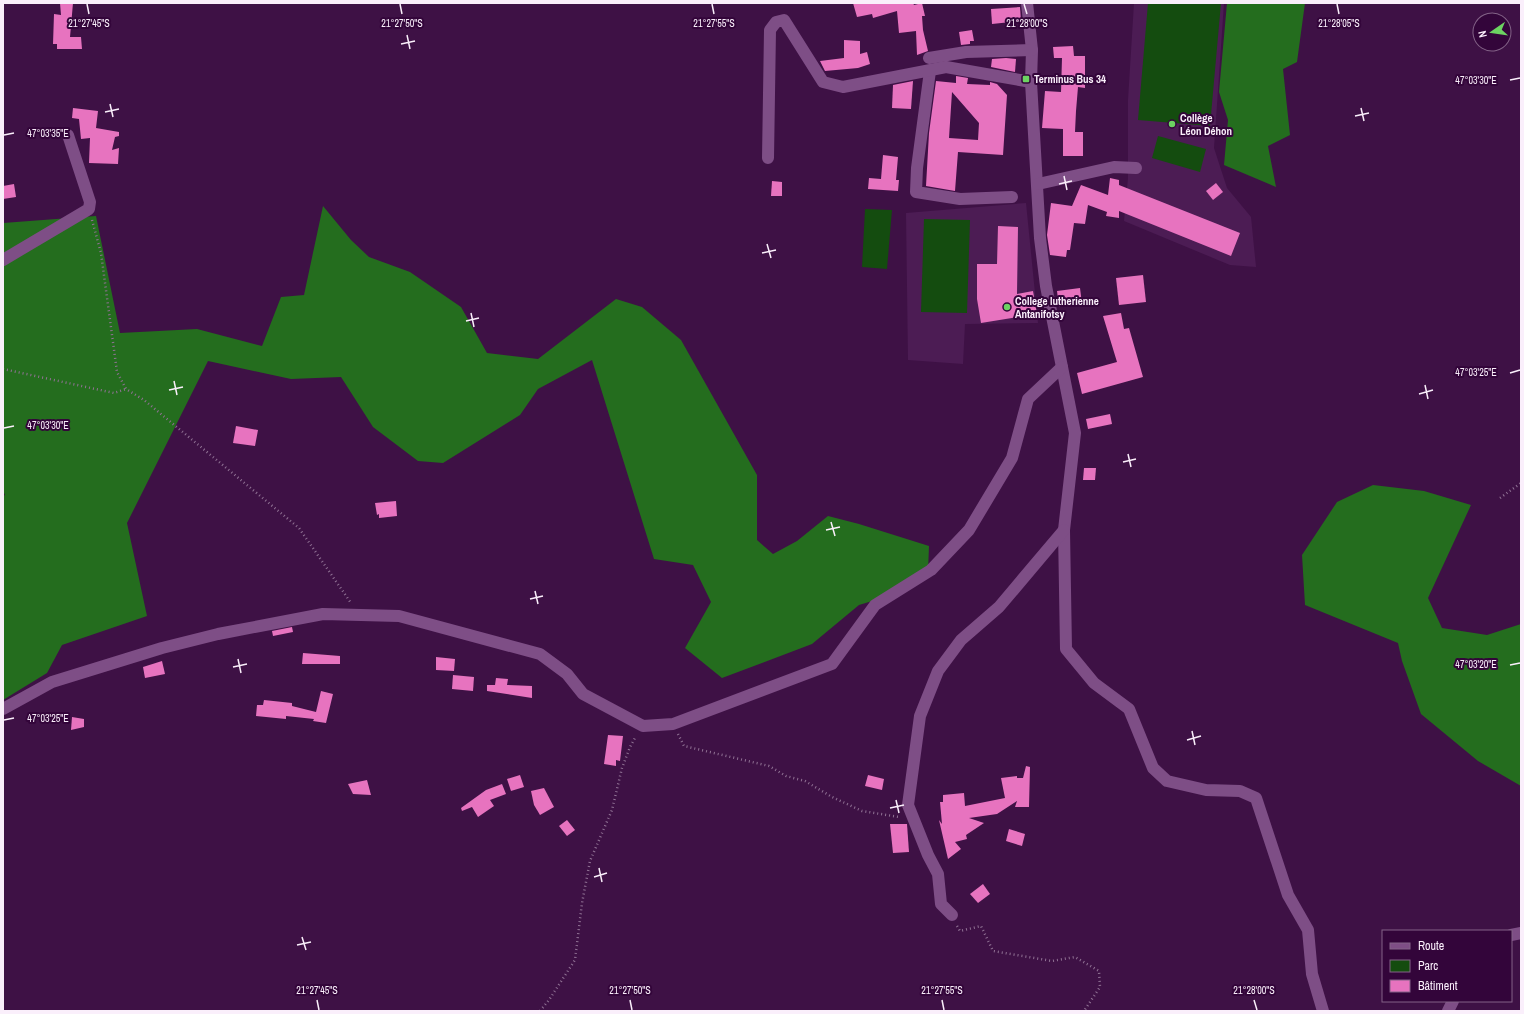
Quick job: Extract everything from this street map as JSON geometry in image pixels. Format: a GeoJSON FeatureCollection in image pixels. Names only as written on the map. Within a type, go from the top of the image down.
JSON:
{"type":"FeatureCollection","features":[{"type":"Feature","properties":{"kind":"street"},"geometry":{"type":"LineString","coordinates":[[1027,3],[1032,50],[1031,82],[1040,238],[1046,286],[1075,433],[1064,530],[1066,649],[1094,683],[1129,709],[1153,768],[1167,781],[1206,790],[1240,791],[1256,798],[1288,895],[1308,930],[1312,974],[1323,1011]]}},
{"type":"Feature","properties":{"kind":"street"},"geometry":{"type":"LineString","coordinates":[[768,158],[770,30],[776,22],[784,20],[823,82],[843,88],[946,68],[1031,82]]}},
{"type":"Feature","properties":{"kind":"street"},"geometry":{"type":"LineString","coordinates":[[929,58],[966,52],[1032,50]]}},
{"type":"Feature","properties":{"kind":"street"},"geometry":{"type":"LineString","coordinates":[[930,70],[917,168],[916,192],[960,199],[1012,197]]}},
{"type":"Feature","properties":{"kind":"street"},"geometry":{"type":"LineString","coordinates":[[3,260],[89,209],[90,202],[68,136]]}},
{"type":"Feature","properties":{"kind":"street"},"geometry":{"type":"LineString","coordinates":[[1038,184],[1114,166],[1136,168]]}},
{"type":"Feature","properties":{"kind":"street"},"geometry":{"type":"LineString","coordinates":[[3,709],[52,682],[162,648],[280,621],[323,614],[399,616],[540,654],[567,674],[583,694],[643,726],[673,724],[832,664],[875,605],[931,570],[969,530],[1012,458],[1028,399],[1062,367]]}},
{"type":"Feature","properties":{"kind":"street"},"geometry":{"type":"LineString","coordinates":[[952,915],[941,904],[938,874],[928,855],[908,805],[920,716],[938,672],[961,640],[998,607],[1064,530]]}},
{"type":"Feature","properties":{"kind":"street"},"geometry":{"type":"LineString","coordinates":[[1448,1011],[1452,1002]]}},
{"type":"Feature","properties":{"kind":"path"},"geometry":{"type":"LineString","coordinates":[[89,209],[101,253],[117,372],[126,388],[144,400],[300,528],[359,615]]}},
{"type":"Feature","properties":{"kind":"path"},"geometry":{"type":"LineString","coordinates":[[3,369],[114,393],[126,388]]}},
{"type":"Feature","properties":{"kind":"path"},"geometry":{"type":"LineString","coordinates":[[1500,498],[1521,483]]}},
{"type":"Feature","properties":{"kind":"path"},"geometry":{"type":"LineString","coordinates":[[673,724],[684,746],[769,766],[786,776],[805,781],[832,797],[862,811],[913,818]]}},
{"type":"Feature","properties":{"kind":"path"},"geometry":{"type":"LineString","coordinates":[[540,1011],[575,960],[581,911],[590,861],[612,810],[622,768],[630,747],[643,726]]}},
{"type":"Feature","properties":{"kind":"path"},"geometry":{"type":"LineString","coordinates":[[952,915],[960,931],[981,926],[993,951],[1052,961],[1075,957],[1099,971],[1100,987],[1084,1011]]}},
{"type":"Feature","properties":{"kind":"shaded area","name":"Collège Léon Déhon"},"geometry":{"type":"Polygon","coordinates":[[[1134,3],[1224,3],[1214,148],[1227,188],[1251,217],[1256,267],[1230,265],[1124,221],[1128,178],[1128,100],[1134,3]]]}},
{"type":"Feature","properties":{"kind":"shaded area"},"geometry":{"type":"Polygon","coordinates":[[[1026,203],[1038,323],[965,324],[963,364],[908,360],[906,213],[1026,203]]]}},
{"type":"Feature","properties":{"kind":"green space"},"geometry":{"type":"Polygon","coordinates":[[[1148,3],[1221,3],[1210,126],[1138,120],[1148,3]]]}},
{"type":"Feature","properties":{"kind":"green space"},"geometry":{"type":"Polygon","coordinates":[[[1227,3],[1305,3],[1297,62],[1283,69],[1290,135],[1268,146],[1276,187],[1224,165],[1228,120],[1219,92],[1227,3]]]}},
{"type":"Feature","properties":{"kind":"green space"},"geometry":{"type":"Polygon","coordinates":[[[1158,136],[1206,149],[1200,172],[1152,158],[1158,136]]]}},
{"type":"Feature","properties":{"kind":"green space"},"geometry":{"type":"Polygon","coordinates":[[[323,206],[351,240],[369,257],[410,272],[461,307],[487,353],[538,359],[616,299],[642,307],[681,340],[757,475],[757,540],[773,554],[797,541],[828,516],[929,546],[928,572],[892,595],[859,605],[812,644],[722,678],[685,648],[711,602],[693,565],[654,559],[592,360],[538,389],[520,415],[443,463],[418,461],[373,427],[341,377],[291,379],[208,361],[127,523],[147,616],[62,645],[47,673],[3,700],[3,498],[5,494],[3,493],[3,223],[96,216],[120,333],[197,329],[262,346],[281,297],[304,295],[323,206]]]}},
{"type":"Feature","properties":{"kind":"green space"},"geometry":{"type":"Polygon","coordinates":[[[865,209],[892,210],[887,269],[862,267],[865,209]]]}},
{"type":"Feature","properties":{"kind":"green space"},"geometry":{"type":"Polygon","coordinates":[[[924,219],[970,220],[967,313],[921,312],[924,219]]]}},
{"type":"Feature","properties":{"kind":"green space"},"geometry":{"type":"Polygon","coordinates":[[[1373,485],[1424,491],[1471,505],[1428,598],[1442,628],[1487,635],[1521,624],[1521,786],[1478,761],[1421,714],[1402,661],[1398,643],[1305,605],[1302,555],[1337,502],[1373,485]]]}},
{"type":"Feature","properties":{"kind":"building"},"geometry":{"type":"Polygon","coordinates":[[[60,3],[73,3],[70,37],[81,37],[82,49],[57,49],[57,44],[53,44],[54,14],[61,15],[60,3]]]}},
{"type":"Feature","properties":{"kind":"building"},"geometry":{"type":"Polygon","coordinates":[[[853,3],[913,3],[914,5],[922,3],[925,16],[922,16],[923,30],[928,51],[917,55],[916,31],[899,33],[897,11],[873,18],[872,14],[857,17],[853,3]]]}},
{"type":"Feature","properties":{"kind":"building"},"geometry":{"type":"Polygon","coordinates":[[[1020,7],[1021,21],[992,24],[991,9],[1020,7]]]}},
{"type":"Feature","properties":{"kind":"building"},"geometry":{"type":"Polygon","coordinates":[[[972,30],[974,41],[970,41],[970,44],[961,45],[959,32],[972,30]]]}},
{"type":"Feature","properties":{"kind":"building"},"geometry":{"type":"Polygon","coordinates":[[[844,40],[860,41],[860,54],[867,52],[870,64],[858,68],[825,71],[820,61],[844,58],[844,40]]]}},
{"type":"Feature","properties":{"kind":"building"},"geometry":{"type":"Polygon","coordinates":[[[1073,46],[1074,56],[1085,56],[1085,88],[1078,87],[1075,132],[1083,132],[1083,156],[1063,156],[1063,129],[1042,128],[1045,91],[1061,92],[1062,58],[1054,58],[1053,47],[1073,46]]]}},
{"type":"Feature","properties":{"kind":"building"},"geometry":{"type":"Polygon","coordinates":[[[992,59],[1016,59],[1015,72],[991,67],[992,59]]]}},
{"type":"Feature","properties":{"kind":"building"},"geometry":{"type":"Polygon","coordinates":[[[956,76],[968,78],[967,84],[990,85],[990,82],[997,84],[1007,95],[1003,155],[958,152],[955,191],[926,186],[929,133],[936,81],[956,83],[956,76]],[[952,92],[949,138],[978,140],[979,123],[952,92]]]}},
{"type":"Feature","properties":{"kind":"building"},"geometry":{"type":"Polygon","coordinates":[[[913,81],[911,109],[892,108],[893,85],[913,81]]]}},
{"type":"Feature","properties":{"kind":"building"},"geometry":{"type":"Polygon","coordinates":[[[73,108],[98,111],[96,128],[119,132],[119,136],[115,137],[112,150],[119,148],[118,164],[89,163],[90,138],[81,139],[79,119],[72,118],[73,108]]]}},
{"type":"Feature","properties":{"kind":"building"},"geometry":{"type":"Polygon","coordinates":[[[883,155],[898,157],[896,180],[899,180],[898,191],[868,189],[869,178],[881,179],[883,155]]]}},
{"type":"Feature","properties":{"kind":"building"},"geometry":{"type":"Polygon","coordinates":[[[1110,178],[1119,180],[1119,185],[1240,233],[1231,256],[1119,211],[1119,218],[1106,216],[1107,212],[1088,205],[1085,224],[1074,223],[1070,250],[1067,250],[1066,257],[1050,255],[1047,235],[1051,203],[1072,206],[1081,185],[1108,195],[1110,178]]]}},
{"type":"Feature","properties":{"kind":"building"},"geometry":{"type":"Polygon","coordinates":[[[772,181],[782,182],[782,196],[771,196],[772,181]]]}},
{"type":"Feature","properties":{"kind":"building"},"geometry":{"type":"Polygon","coordinates":[[[1216,183],[1223,192],[1213,200],[1206,191],[1216,183]]]}},
{"type":"Feature","properties":{"kind":"building"},"geometry":{"type":"Polygon","coordinates":[[[14,184],[16,197],[3,199],[3,186],[14,184]]]}},
{"type":"Feature","properties":{"kind":"building"},"geometry":{"type":"Polygon","coordinates":[[[998,226],[1018,227],[1017,294],[1033,291],[1037,314],[981,323],[977,299],[977,264],[997,264],[998,226]]]}},
{"type":"Feature","properties":{"kind":"building"},"geometry":{"type":"Polygon","coordinates":[[[1143,275],[1146,302],[1119,305],[1116,278],[1143,275]]]}},
{"type":"Feature","properties":{"kind":"building"},"geometry":{"type":"Polygon","coordinates":[[[1080,288],[1082,304],[1059,307],[1057,291],[1080,288]]]}},
{"type":"Feature","properties":{"kind":"building"},"geometry":{"type":"Polygon","coordinates":[[[1121,313],[1124,329],[1129,328],[1143,377],[1082,394],[1077,373],[1117,362],[1103,316],[1121,313]]]}},
{"type":"Feature","properties":{"kind":"building"},"geometry":{"type":"Polygon","coordinates":[[[1110,414],[1112,424],[1088,429],[1086,419],[1110,414]]]}},
{"type":"Feature","properties":{"kind":"building"},"geometry":{"type":"Polygon","coordinates":[[[236,426],[258,430],[255,446],[233,443],[236,426]]]}},
{"type":"Feature","properties":{"kind":"building"},"geometry":{"type":"Polygon","coordinates":[[[1084,468],[1096,468],[1095,480],[1083,480],[1084,468]]]}},
{"type":"Feature","properties":{"kind":"building"},"geometry":{"type":"Polygon","coordinates":[[[396,501],[397,516],[379,518],[375,503],[396,501]]]}},
{"type":"Feature","properties":{"kind":"building"},"geometry":{"type":"Polygon","coordinates":[[[292,627],[293,632],[273,636],[272,631],[292,627]]]}},
{"type":"Feature","properties":{"kind":"building"},"geometry":{"type":"Polygon","coordinates":[[[303,653],[340,656],[340,664],[302,664],[303,653]]]}},
{"type":"Feature","properties":{"kind":"building"},"geometry":{"type":"Polygon","coordinates":[[[436,657],[455,659],[454,671],[436,670],[436,657]]]}},
{"type":"Feature","properties":{"kind":"building"},"geometry":{"type":"Polygon","coordinates":[[[162,661],[165,674],[145,678],[143,667],[162,661]]]}},
{"type":"Feature","properties":{"kind":"building"},"geometry":{"type":"Polygon","coordinates":[[[453,675],[474,677],[473,691],[452,689],[453,675]]]}},
{"type":"Feature","properties":{"kind":"building"},"geometry":{"type":"Polygon","coordinates":[[[496,678],[508,679],[507,685],[532,686],[532,698],[487,691],[487,685],[495,685],[496,678]]]}},
{"type":"Feature","properties":{"kind":"building"},"geometry":{"type":"Polygon","coordinates":[[[321,691],[333,694],[326,723],[313,721],[314,719],[286,716],[286,719],[256,716],[257,705],[263,705],[264,700],[292,703],[292,706],[316,712],[321,691]]]}},
{"type":"Feature","properties":{"kind":"building"},"geometry":{"type":"Polygon","coordinates":[[[72,717],[84,719],[84,727],[71,730],[72,717]]]}},
{"type":"Feature","properties":{"kind":"building"},"geometry":{"type":"Polygon","coordinates":[[[608,735],[623,736],[620,761],[616,760],[616,766],[604,764],[608,735]]]}},
{"type":"Feature","properties":{"kind":"building"},"geometry":{"type":"Polygon","coordinates":[[[1026,766],[1030,767],[1029,807],[1015,807],[1017,801],[997,814],[969,818],[984,823],[966,835],[967,839],[955,842],[961,849],[948,859],[939,820],[942,824],[940,802],[943,802],[943,795],[964,793],[965,806],[1005,798],[1001,778],[1017,776],[1017,778],[1023,778],[1026,766]]]}},
{"type":"Feature","properties":{"kind":"building"},"geometry":{"type":"Polygon","coordinates":[[[520,775],[524,787],[511,791],[507,779],[520,775]]]}},
{"type":"Feature","properties":{"kind":"building"},"geometry":{"type":"Polygon","coordinates":[[[868,775],[884,779],[882,790],[865,786],[868,775]]]}},
{"type":"Feature","properties":{"kind":"building"},"geometry":{"type":"Polygon","coordinates":[[[367,780],[371,795],[353,794],[348,784],[367,780]]]}},
{"type":"Feature","properties":{"kind":"building"},"geometry":{"type":"Polygon","coordinates":[[[502,784],[506,794],[490,800],[494,806],[478,817],[472,807],[462,811],[461,808],[486,790],[502,784]]]}},
{"type":"Feature","properties":{"kind":"building"},"geometry":{"type":"Polygon","coordinates":[[[544,788],[554,807],[540,815],[534,805],[531,791],[544,788]]]}},
{"type":"Feature","properties":{"kind":"building"},"geometry":{"type":"Polygon","coordinates":[[[567,820],[575,830],[567,836],[559,826],[567,820]]]}},
{"type":"Feature","properties":{"kind":"building"},"geometry":{"type":"Polygon","coordinates":[[[890,824],[907,824],[909,852],[893,853],[890,824]]]}},
{"type":"Feature","properties":{"kind":"building"},"geometry":{"type":"Polygon","coordinates":[[[1009,829],[1025,834],[1022,846],[1006,841],[1009,829]]]}},
{"type":"Feature","properties":{"kind":"building"},"geometry":{"type":"Polygon","coordinates":[[[983,884],[990,894],[978,903],[970,894],[983,884]]]}},
{"type":"Feature","properties":{"kind":"place","name":"Terminus Bus 34"},"geometry":{"type":"Point","coordinates":[1026,79]}},
{"type":"Feature","properties":{"kind":"place","name":"Collège Léon Déhon"},"geometry":{"type":"Point","coordinates":[1172,124]}},
{"type":"Feature","properties":{"kind":"place","name":"College lutherienne Antanifotsy"},"geometry":{"type":"Point","coordinates":[1007,307]}}]}
